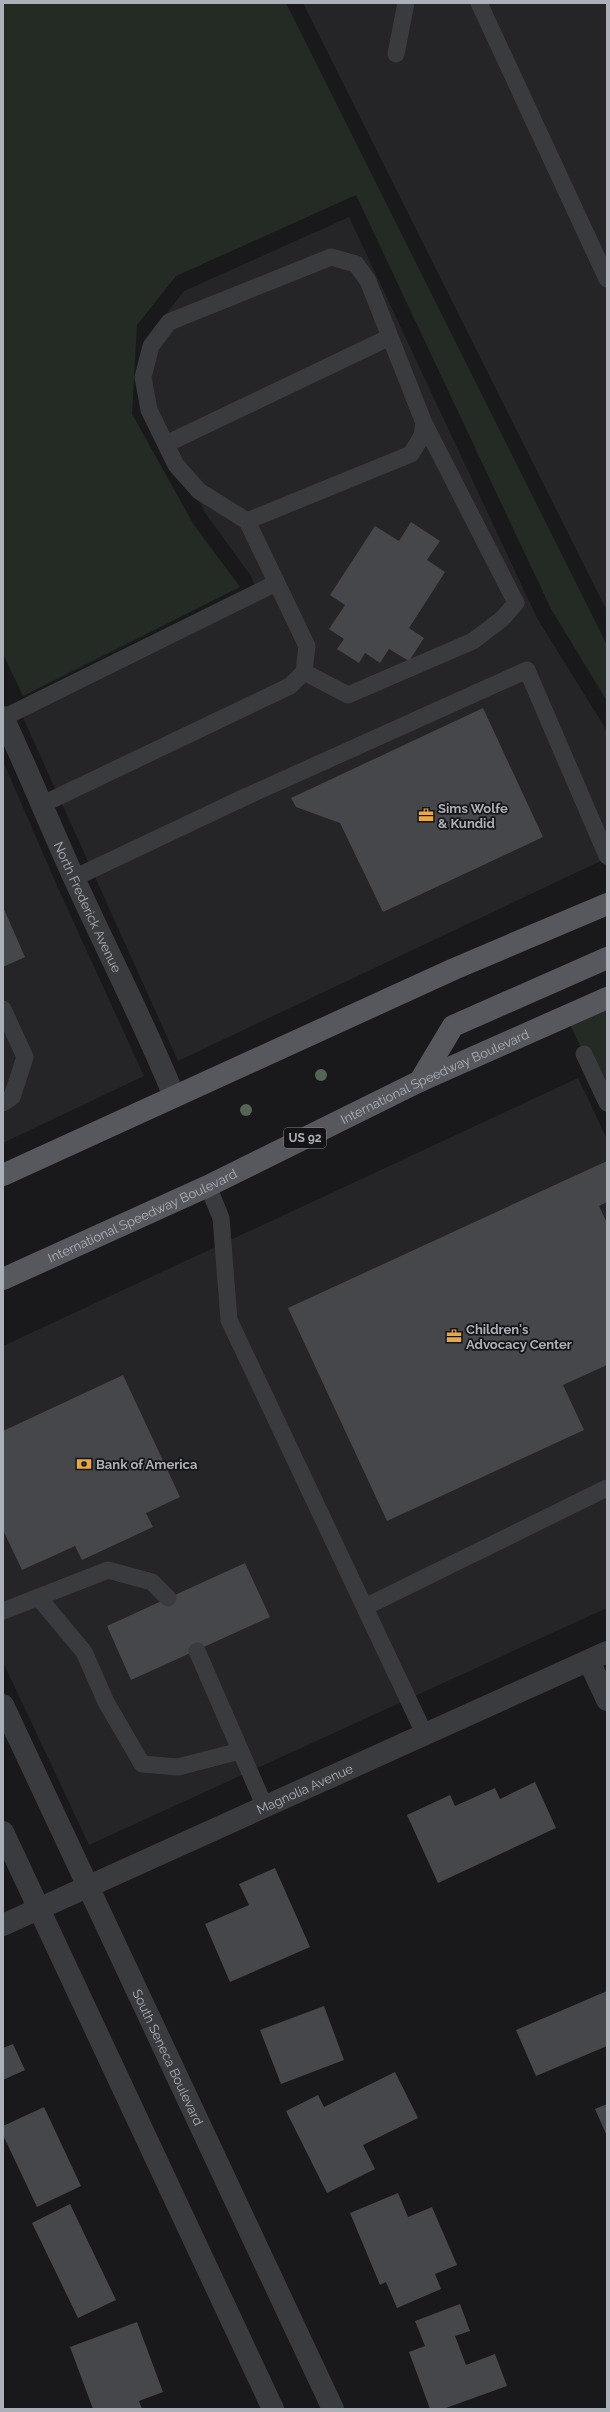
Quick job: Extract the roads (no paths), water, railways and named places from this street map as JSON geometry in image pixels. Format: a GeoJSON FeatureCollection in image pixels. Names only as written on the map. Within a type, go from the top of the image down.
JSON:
{"type":"FeatureCollection","features":[{"type":"Feature","properties":{"kind":"main road"},"geometry":{"type":"LineString","coordinates":[[3,1175],[447,972],[607,904]]}},
{"type":"Feature","properties":{"kind":"main road"},"geometry":{"type":"LineString","coordinates":[[420,1081],[453,1026],[607,958]]}},
{"type":"Feature","properties":{"kind":"main road","name":"International Speedway Boulevard"},"geometry":{"type":"LineString","coordinates":[[3,1279],[208,1186],[420,1081],[607,998]]}},
{"type":"Feature","properties":{"kind":"street","name":"North Frederick Avenue"},"geometry":{"type":"LineString","coordinates":[[3,718],[43,804],[74,878],[156,1051],[174,1096]]}},
{"type":"Feature","properties":{"kind":"street","name":"Magnolia Avenue"},"geometry":{"type":"LineString","coordinates":[[3,1925],[598,1657]]}},
{"type":"Feature","properties":{"kind":"street"},"geometry":{"type":"LineString","coordinates":[[598,1657],[607,1700]]}},
{"type":"Feature","properties":{"kind":"street","name":"South Seneca Boulevard"},"geometry":{"type":"LineString","coordinates":[[3,1705],[333,2409]]}},
{"type":"Feature","properties":{"kind":"street"},"geometry":{"type":"LineString","coordinates":[[3,1832],[274,2409]]}},
{"type":"Feature","properties":{"kind":"lane"},"geometry":{"type":"LineString","coordinates":[[396,54],[406,3]]}},
{"type":"Feature","properties":{"kind":"lane"},"geometry":{"type":"LineString","coordinates":[[479,3],[607,279]]}},
{"type":"Feature","properties":{"kind":"lane"},"geometry":{"type":"LineString","coordinates":[[43,804],[290,686],[304,672],[307,646],[247,521],[199,491],[176,465],[149,410],[144,377],[151,346],[168,322],[331,257],[356,264],[368,281],[424,423],[516,603],[502,619],[473,641],[348,695],[304,672]]}},
{"type":"Feature","properties":{"kind":"lane"},"geometry":{"type":"LineString","coordinates":[[166,444],[390,337]]}},
{"type":"Feature","properties":{"kind":"lane"},"geometry":{"type":"LineString","coordinates":[[247,521],[412,454],[422,436],[424,423]]}},
{"type":"Feature","properties":{"kind":"lane"},"geometry":{"type":"LineString","coordinates":[[3,718],[276,583]]}},
{"type":"Feature","properties":{"kind":"lane"},"geometry":{"type":"LineString","coordinates":[[74,878],[267,787],[527,670],[607,856]]}},
{"type":"Feature","properties":{"kind":"lane"},"geometry":{"type":"LineString","coordinates":[[3,1009],[25,1057],[12,1097],[3,1103]]}},
{"type":"Feature","properties":{"kind":"lane"},"geometry":{"type":"LineString","coordinates":[[584,1054],[607,1103]]}},
{"type":"Feature","properties":{"kind":"lane"},"geometry":{"type":"LineString","coordinates":[[208,1186],[221,1218],[229,1320],[425,1735]]}},
{"type":"Feature","properties":{"kind":"lane"},"geometry":{"type":"LineString","coordinates":[[365,1607],[607,1488]]}},
{"type":"Feature","properties":{"kind":"lane"},"geometry":{"type":"LineString","coordinates":[[3,1611],[108,1570],[152,1582],[168,1598]]}},
{"type":"Feature","properties":{"kind":"lane"},"geometry":{"type":"LineString","coordinates":[[39,1598],[84,1652],[106,1702],[142,1764],[178,1767],[240,1751]]}},
{"type":"Feature","properties":{"kind":"lane"},"geometry":{"type":"LineString","coordinates":[[197,1651],[265,1808]]}},
{"type":"Feature","properties":{"kind":"place","name":"Sims Wolfe & Kundid"},"geometry":{"type":"Point","coordinates":[426,815]}},
{"type":"Feature","properties":{"kind":"place","name":"Children's Advocacy Center"},"geometry":{"type":"Point","coordinates":[454,1336]}},
{"type":"Feature","properties":{"kind":"place","name":"Bank of America"},"geometry":{"type":"Point","coordinates":[84,1464]}}]}
